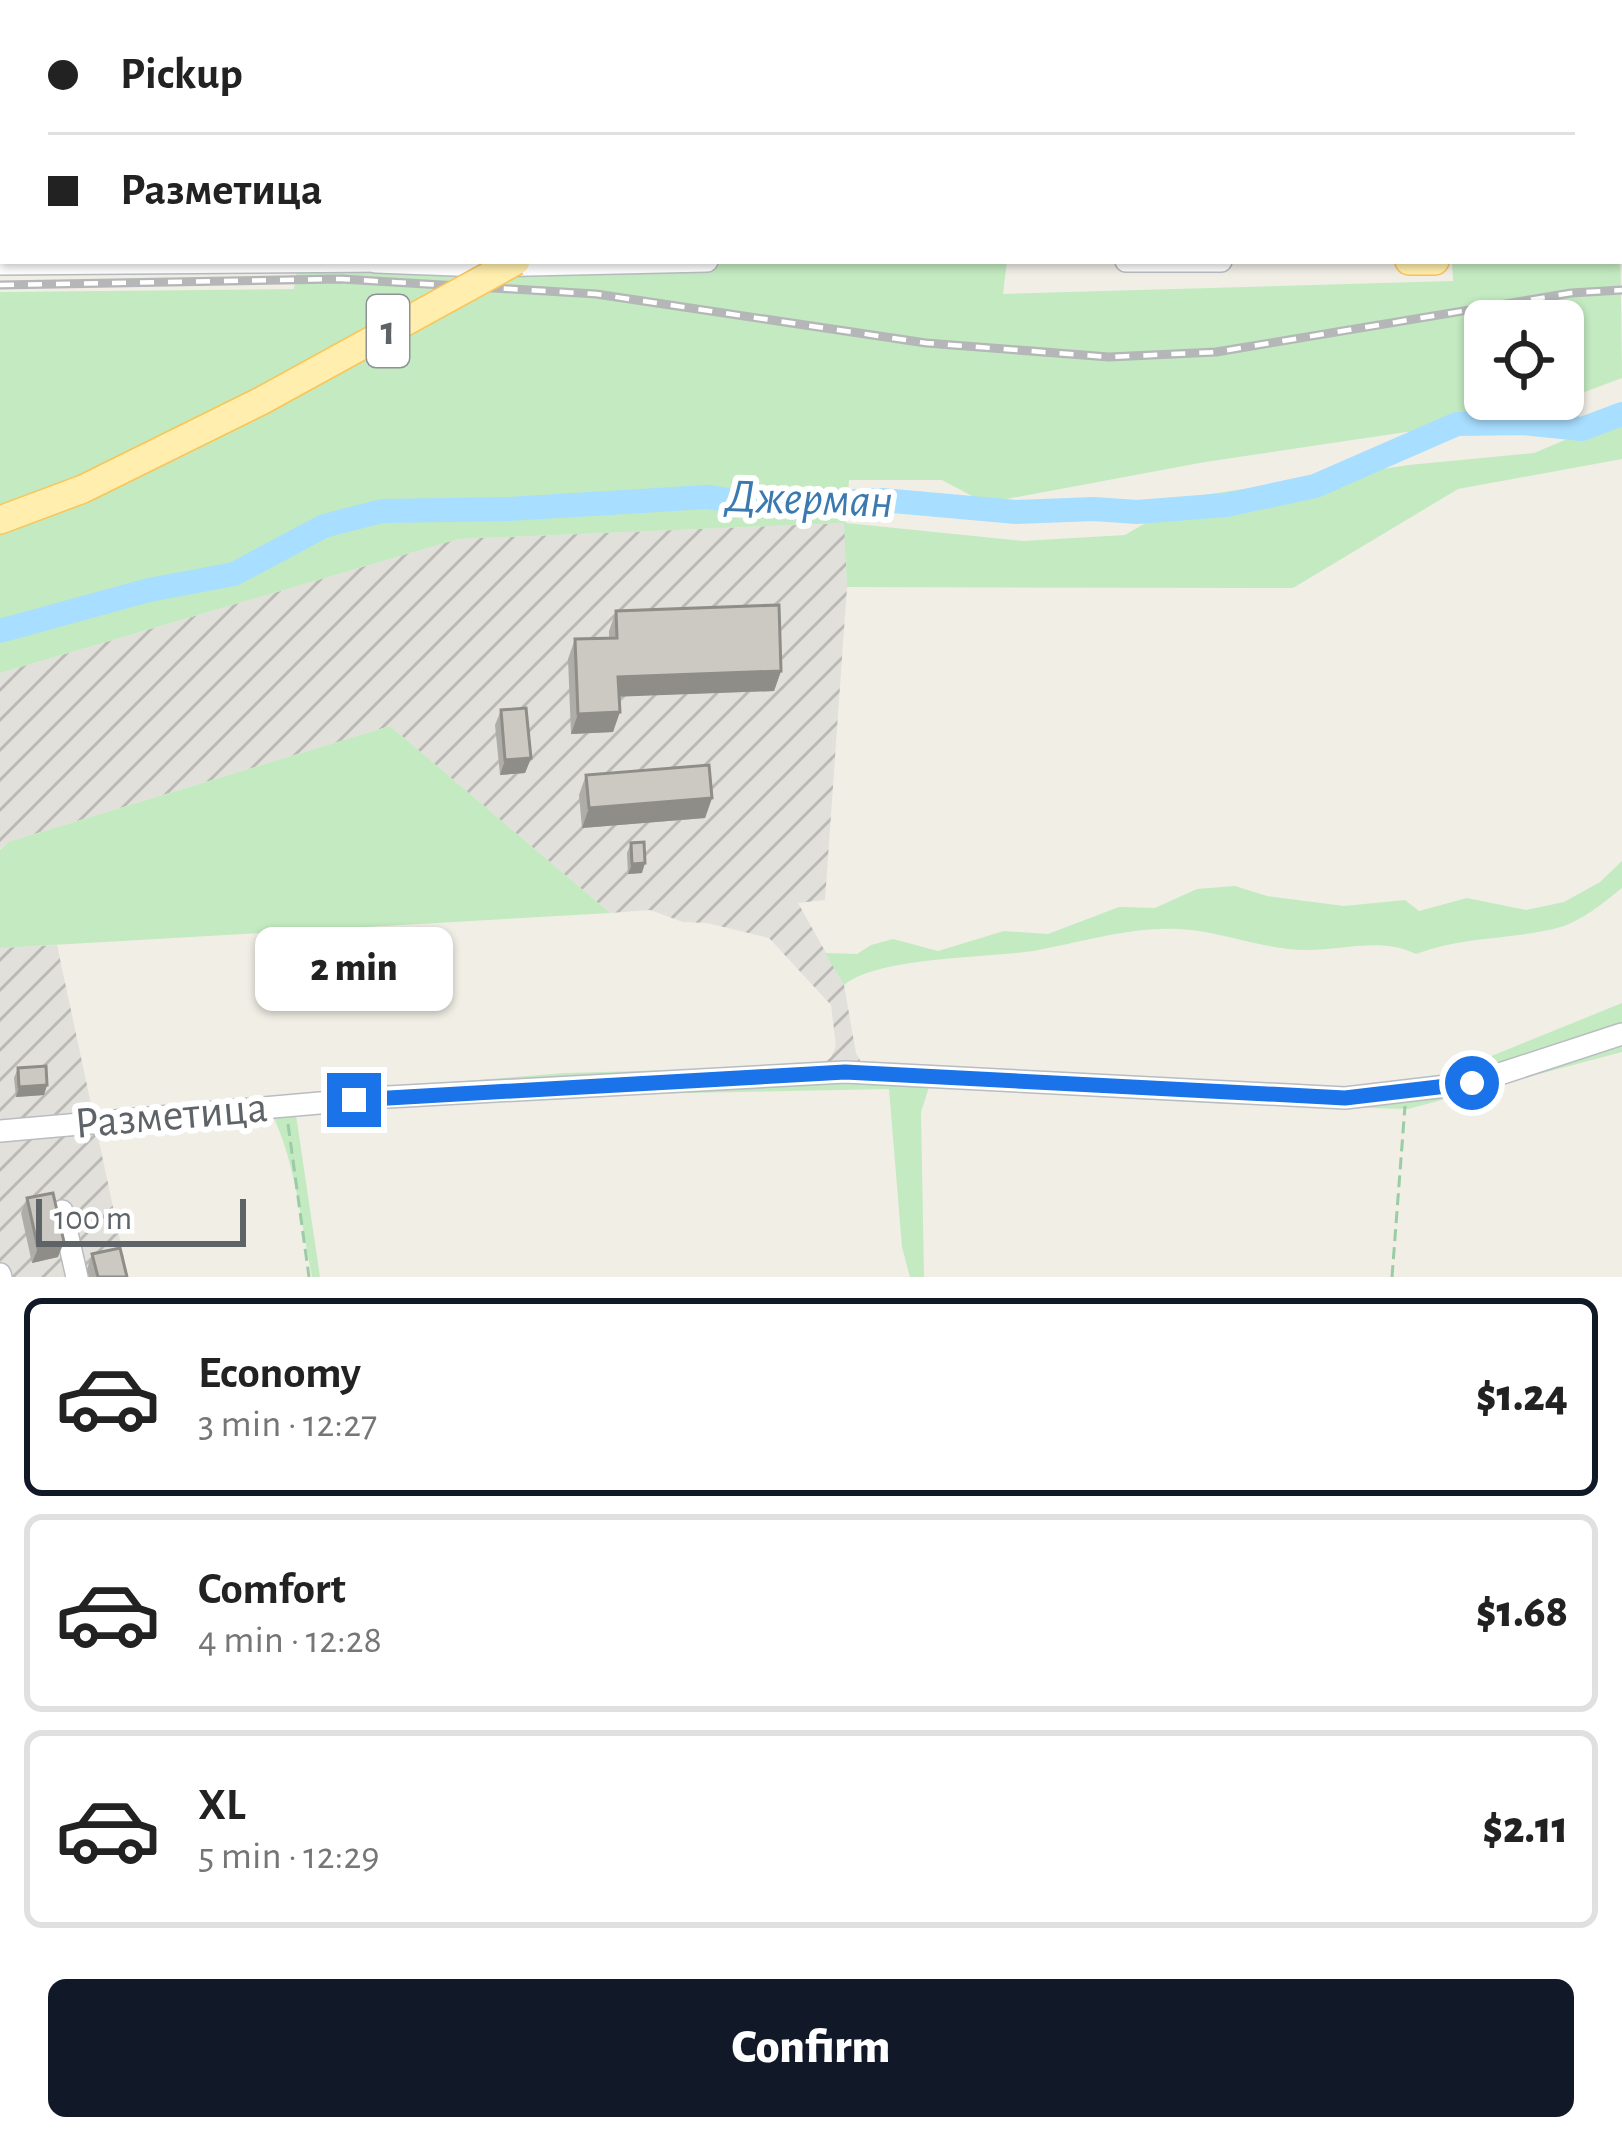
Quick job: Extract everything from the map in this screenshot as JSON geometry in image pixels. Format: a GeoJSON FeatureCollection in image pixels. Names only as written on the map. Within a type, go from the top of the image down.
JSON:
{"type":"FeatureCollection","features":[{"type":"Feature","properties":{"kind":"main road","name":"1"},"geometry":{"type":"LineString","coordinates":[[0,520],[83,488],[260,401],[511,264]]}},
{"type":"Feature","properties":{"kind":"street","name":"Разметица"},"geometry":{"type":"LineString","coordinates":[[0,1131],[388,1097],[845,1072],[1325,1098],[1472,1083],[1622,1034]]}},
{"type":"Feature","properties":{"kind":"street"},"geometry":{"type":"LineString","coordinates":[[62,1211],[77,1277]]}},
{"type":"Feature","properties":{"kind":"path"},"geometry":{"type":"LineString","coordinates":[[1392,1277],[1406,1093]]}},
{"type":"Feature","properties":{"kind":"path"},"geometry":{"type":"LineString","coordinates":[[286,1106],[309,1277]]}},
{"type":"Feature","properties":{"kind":"shaded area"},"geometry":{"type":"Polygon","coordinates":[[[845,523],[847,587],[825,900],[798,903],[844,985],[862,1064],[820,1066],[836,1046],[831,1005],[769,938],[683,922],[650,910],[610,913],[390,726],[8,842],[0,849],[0,673],[458,539],[845,523]]]}},
{"type":"Feature","properties":{"kind":"shaded area"},"geometry":{"type":"Polygon","coordinates":[[[57,945],[128,1277],[0,1277],[0,948],[57,945]]]}},
{"type":"Feature","properties":{"kind":"green space"},"geometry":{"type":"Polygon","coordinates":[[[298,264],[1007,264],[1003,294],[1453,281],[1452,264],[1621,264],[1622,378],[1584,392],[1584,300],[1464,300],[1464,420],[1509,420],[1485,429],[1406,432],[1205,462],[985,503],[942,480],[849,480],[846,523],[1023,541],[1125,535],[1190,497],[1409,465],[1534,453],[1622,416],[1622,459],[1458,489],[1293,588],[847,587],[844,523],[458,539],[0,673],[0,292],[294,289],[298,264]]]}},
{"type":"Feature","properties":{"kind":"green space"},"geometry":{"type":"Polygon","coordinates":[[[390,726],[610,913],[0,948],[0,850],[8,842],[390,726]]]}},
{"type":"Feature","properties":{"kind":"green space"},"geometry":{"type":"Polygon","coordinates":[[[1622,861],[1622,888],[1575,921],[1416,954],[1376,945],[1291,949],[1195,930],[1160,929],[1033,951],[906,964],[844,985],[825,953],[857,954],[893,939],[938,951],[1004,931],[1048,934],[1119,907],[1155,908],[1197,889],[1235,886],[1267,896],[1344,906],[1405,900],[1419,911],[1467,898],[1526,910],[1564,902],[1600,882],[1622,861]]]}},
{"type":"Feature","properties":{"kind":"green space"},"geometry":{"type":"Polygon","coordinates":[[[1622,1003],[1622,1052],[1408,1109],[929,1087],[921,1112],[924,1277],[910,1277],[902,1247],[889,1089],[498,1097],[296,1115],[320,1277],[312,1277],[292,1173],[272,1114],[96,1130],[92,1111],[565,1073],[820,1066],[1314,1092],[1430,1081],[1622,1003]]]}},
{"type":"Feature","properties":{"kind":"building"},"geometry":{"type":"Polygon","coordinates":[[[779,605],[781,671],[618,677],[620,712],[578,714],[575,639],[617,638],[616,611],[779,605]]]}},
{"type":"Feature","properties":{"kind":"building"},"geometry":{"type":"Polygon","coordinates":[[[526,708],[531,758],[505,760],[501,710],[526,708]]]}},
{"type":"Feature","properties":{"kind":"building"},"geometry":{"type":"Polygon","coordinates":[[[709,765],[712,798],[589,808],[586,775],[709,765]]]}},
{"type":"Feature","properties":{"kind":"building"},"geometry":{"type":"Polygon","coordinates":[[[644,842],[645,863],[632,864],[631,843],[644,842]]]}},
{"type":"Feature","properties":{"kind":"building"},"geometry":{"type":"Polygon","coordinates":[[[46,1066],[47,1085],[19,1087],[18,1068],[46,1066]]]}},
{"type":"Feature","properties":{"kind":"building"},"geometry":{"type":"Polygon","coordinates":[[[53,1193],[64,1242],[38,1248],[27,1198],[53,1193]]]}},
{"type":"Feature","properties":{"kind":"building"},"geometry":{"type":"Polygon","coordinates":[[[120,1248],[127,1277],[98,1277],[92,1254],[120,1248]]]}},
{"type":"Feature","properties":{"kind":"waterway","name":"Джерман"},"geometry":{"type":"LineString","coordinates":[[0,631],[149,590],[234,574],[324,526],[382,511],[707,497],[763,505],[882,500],[1016,512],[1137,512],[1226,505],[1315,486],[1457,424],[1523,423],[1582,429],[1622,414]]}},
{"type":"Feature","properties":{"kind":"railway"},"geometry":{"type":"LineString","coordinates":[[0,285],[341,279],[596,294],[926,343],[1109,357],[1216,352],[1571,293],[1622,290]]}},
{"type":"Feature","properties":{"kind":"route"},"geometry":{"type":"LineString","coordinates":[[354,1100],[845,1072],[1345,1098],[1472,1083]]}}]}
